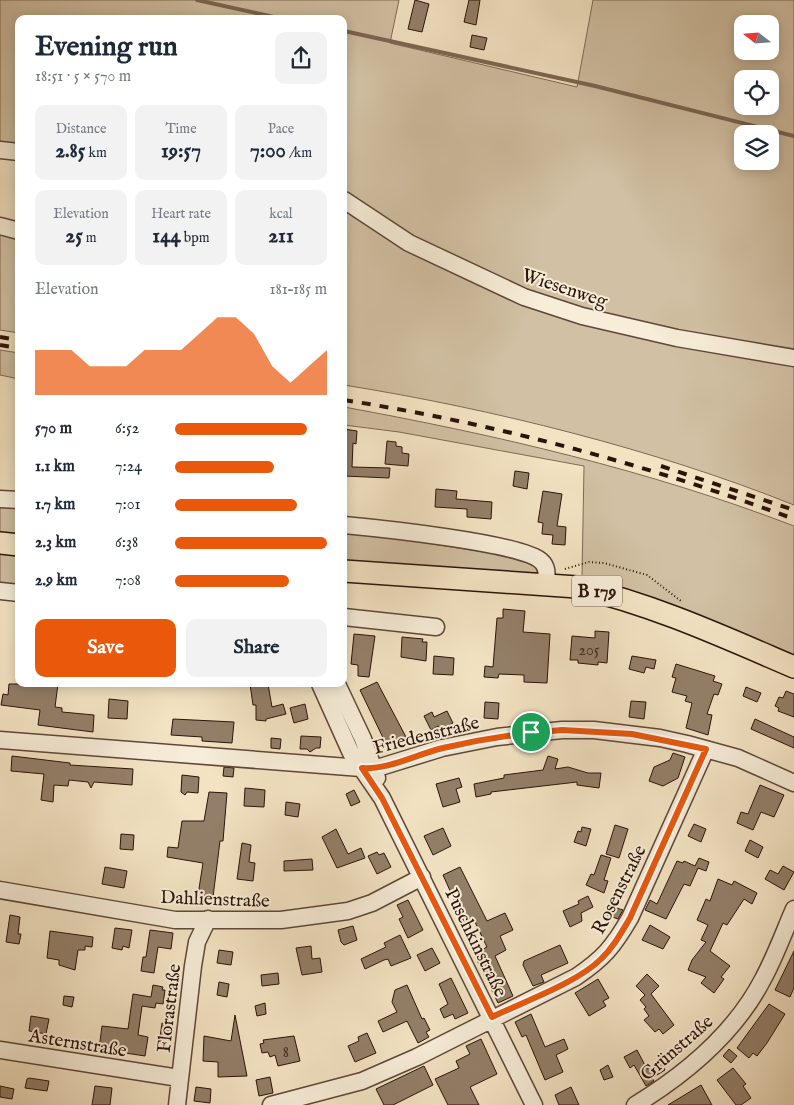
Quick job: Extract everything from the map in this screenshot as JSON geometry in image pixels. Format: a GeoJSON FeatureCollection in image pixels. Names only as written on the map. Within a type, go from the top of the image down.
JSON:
{"type":"FeatureCollection","features":[{"type":"Feature","properties":{"kind":"main road"},"geometry":{"type":"LineString","coordinates":[[0,543],[15,545]]}},
{"type":"Feature","properties":{"kind":"main road","name":"B 179"},"geometry":{"type":"LineString","coordinates":[[347,571],[577,587],[603,593],[674,617],[794,667]]}},
{"type":"Feature","properties":{"kind":"street"},"geometry":{"type":"LineString","coordinates":[[0,150],[15,152]]}},
{"type":"Feature","properties":{"kind":"street","name":"Wiesenweg"},"geometry":{"type":"LineString","coordinates":[[347,202],[409,243],[524,297],[582,316],[677,338],[794,358]]}},
{"type":"Feature","properties":{"kind":"street"},"geometry":{"type":"LineString","coordinates":[[0,226],[15,230]]}},
{"type":"Feature","properties":{"kind":"street"},"geometry":{"type":"LineString","coordinates":[[0,499],[15,500]]}},
{"type":"Feature","properties":{"kind":"street"},"geometry":{"type":"LineString","coordinates":[[347,525],[424,533],[523,552],[541,561],[547,568],[546,586]]}},
{"type":"Feature","properties":{"kind":"street"},"geometry":{"type":"LineString","coordinates":[[0,592],[15,593]]}},
{"type":"Feature","properties":{"kind":"street"},"geometry":{"type":"LineString","coordinates":[[347,617],[436,627]]}},
{"type":"Feature","properties":{"kind":"street","name":"Puschkinstraße"},"geometry":{"type":"LineString","coordinates":[[321,687],[351,753],[368,768]]}},
{"type":"Feature","properties":{"kind":"street","name":"Puschkinstraße"},"geometry":{"type":"LineString","coordinates":[[338,687],[368,768],[382,798],[534,1105]]}},
{"type":"Feature","properties":{"kind":"street","name":"Friedenstraße"},"geometry":{"type":"LineString","coordinates":[[0,740],[368,768],[442,748],[497,737],[562,730],[632,734],[706,749],[738,758],[794,783]]}},
{"type":"Feature","properties":{"kind":"street","name":"Rosenstraße"},"geometry":{"type":"LineString","coordinates":[[271,1105],[362,1081],[417,1057],[492,1017],[576,977],[600,960],[616,943],[630,918],[706,749]]}},
{"type":"Feature","properties":{"kind":"street","name":"Dahlienstraße"},"geometry":{"type":"LineString","coordinates":[[0,890],[175,920],[208,918],[281,920],[348,911],[372,904],[422,877]]}},
{"type":"Feature","properties":{"kind":"street","name":"Grünstraße"},"geometry":{"type":"LineString","coordinates":[[635,1105],[668,1085],[708,1051],[727,1030],[763,980],[794,909]]}},
{"type":"Feature","properties":{"kind":"street","name":"Florastraße"},"geometry":{"type":"LineString","coordinates":[[177,1105],[197,942],[208,918]]}},
{"type":"Feature","properties":{"kind":"street","name":"Asternstraße"},"geometry":{"type":"LineString","coordinates":[[0,1050],[179,1078]]}},
{"type":"Feature","properties":{"kind":"shaded area"},"geometry":{"type":"Polygon","coordinates":[[[0,0],[399,0],[390,43],[577,87],[593,0],[794,0],[794,505],[686,466],[572,433],[457,406],[347,386],[347,15],[15,15],[15,147],[0,145],[0,0]]]}},
{"type":"Feature","properties":{"kind":"shaded area"},"geometry":{"type":"Polygon","coordinates":[[[0,231],[15,234],[15,332],[0,330],[0,231]]]}},
{"type":"Feature","properties":{"kind":"shaded area"},"geometry":{"type":"Polygon","coordinates":[[[0,350],[15,352],[15,378],[0,375],[0,350]]]}},
{"type":"Feature","properties":{"kind":"shaded area"},"geometry":{"type":"Polygon","coordinates":[[[347,408],[515,442],[572,456],[684,488],[794,526],[794,659],[582,577],[584,466],[399,432],[347,425],[347,408]]]}},
{"type":"Feature","properties":{"kind":"shaded area"},"geometry":{"type":"Polygon","coordinates":[[[0,503],[15,504],[15,539],[0,537],[0,503]]]}},
{"type":"Feature","properties":{"kind":"shaded area"},"geometry":{"type":"Polygon","coordinates":[[[347,530],[522,558],[537,566],[537,576],[347,560],[347,530]]]}},
{"type":"Feature","properties":{"kind":"shaded area"},"geometry":{"type":"Polygon","coordinates":[[[0,550],[15,551],[15,587],[0,585],[0,550]]]}},
{"type":"Feature","properties":{"kind":"building"},"geometry":{"type":"Polygon","coordinates":[[[415,0],[429,4],[422,32],[408,29],[415,0]]]}},
{"type":"Feature","properties":{"kind":"building"},"geometry":{"type":"Polygon","coordinates":[[[469,0],[480,0],[476,25],[464,22],[469,0]]]}},
{"type":"Feature","properties":{"kind":"building"},"geometry":{"type":"Polygon","coordinates":[[[472,35],[487,38],[484,50],[470,47],[472,35]]]}},
{"type":"Feature","properties":{"kind":"building"},"geometry":{"type":"Polygon","coordinates":[[[347,429],[357,431],[356,444],[353,443],[352,467],[390,468],[389,478],[347,476],[347,429]]]}},
{"type":"Feature","properties":{"kind":"building"},"geometry":{"type":"Polygon","coordinates":[[[387,441],[396,442],[396,446],[402,447],[402,453],[409,454],[408,466],[385,464],[387,441]]]}},
{"type":"Feature","properties":{"kind":"building"},"geometry":{"type":"Polygon","coordinates":[[[515,471],[529,473],[527,489],[513,486],[515,471]]]}},
{"type":"Feature","properties":{"kind":"building"},"geometry":{"type":"Polygon","coordinates":[[[436,489],[457,491],[456,499],[492,502],[491,519],[467,517],[467,509],[435,507],[436,489]]]}},
{"type":"Feature","properties":{"kind":"building"},"geometry":{"type":"Polygon","coordinates":[[[543,491],[562,494],[557,526],[566,527],[565,545],[552,544],[553,535],[542,534],[543,523],[538,522],[543,491]]]}},
{"type":"Feature","properties":{"kind":"building"},"geometry":{"type":"Polygon","coordinates":[[[503,609],[525,611],[523,632],[550,634],[547,683],[524,682],[524,675],[499,674],[498,678],[484,677],[485,666],[493,667],[497,618],[503,618],[503,609]]]}},
{"type":"Feature","properties":{"kind":"building"},"geometry":{"type":"Polygon","coordinates":[[[595,631],[609,632],[607,663],[598,662],[598,665],[578,663],[578,660],[570,660],[572,636],[595,638],[595,631]]]}},
{"type":"Feature","properties":{"kind":"building"},"geometry":{"type":"Polygon","coordinates":[[[354,634],[375,636],[369,677],[358,676],[358,665],[351,664],[354,634]]]}},
{"type":"Feature","properties":{"kind":"building"},"geometry":{"type":"Polygon","coordinates":[[[402,637],[423,639],[422,642],[427,642],[426,661],[401,657],[402,637]]]}},
{"type":"Feature","properties":{"kind":"building"},"geometry":{"type":"Polygon","coordinates":[[[434,656],[454,658],[453,675],[433,674],[434,656]]]}},
{"type":"Feature","properties":{"kind":"building"},"geometry":{"type":"Polygon","coordinates":[[[632,656],[656,660],[654,669],[646,667],[644,673],[629,669],[632,656]]]}},
{"type":"Feature","properties":{"kind":"building"},"geometry":{"type":"Polygon","coordinates":[[[676,664],[715,676],[713,681],[722,684],[718,695],[714,694],[707,714],[712,715],[708,735],[686,728],[692,703],[685,701],[687,696],[672,692],[676,678],[672,677],[676,664]]]}},
{"type":"Feature","properties":{"kind":"building"},"geometry":{"type":"Polygon","coordinates":[[[377,682],[406,737],[387,746],[360,690],[377,682]]]}},
{"type":"Feature","properties":{"kind":"building"},"geometry":{"type":"Polygon","coordinates":[[[9,684],[15,684],[15,687],[58,687],[55,707],[62,708],[62,712],[94,715],[93,732],[38,725],[40,710],[1,705],[3,694],[8,695],[9,684]]]}},
{"type":"Feature","properties":{"kind":"building"},"geometry":{"type":"Polygon","coordinates":[[[250,687],[269,687],[272,707],[283,704],[286,714],[266,719],[266,721],[256,720],[256,705],[253,705],[250,687]]]}},
{"type":"Feature","properties":{"kind":"building"},"geometry":{"type":"Polygon","coordinates":[[[746,687],[761,693],[757,702],[743,696],[746,687]]]}},
{"type":"Feature","properties":{"kind":"building"},"geometry":{"type":"Polygon","coordinates":[[[786,691],[794,694],[794,717],[778,711],[779,708],[775,706],[779,697],[783,698],[786,691]]]}},
{"type":"Feature","properties":{"kind":"building"},"geometry":{"type":"Polygon","coordinates":[[[109,699],[128,701],[127,719],[108,718],[109,699]]]}},
{"type":"Feature","properties":{"kind":"building"},"geometry":{"type":"Polygon","coordinates":[[[631,701],[646,702],[644,719],[629,717],[631,701]]]}},
{"type":"Feature","properties":{"kind":"building"},"geometry":{"type":"Polygon","coordinates":[[[485,702],[499,703],[498,719],[484,718],[485,702]]]}},
{"type":"Feature","properties":{"kind":"building"},"geometry":{"type":"Polygon","coordinates":[[[305,704],[308,719],[294,723],[290,708],[305,704]]]}},
{"type":"Feature","properties":{"kind":"building"},"geometry":{"type":"Polygon","coordinates":[[[447,711],[453,723],[440,730],[438,726],[431,730],[424,716],[432,712],[434,717],[447,711]]]}},
{"type":"Feature","properties":{"kind":"building"},"geometry":{"type":"Polygon","coordinates":[[[173,719],[234,722],[232,743],[202,741],[202,737],[171,735],[173,719]]]}},
{"type":"Feature","properties":{"kind":"building"},"geometry":{"type":"Polygon","coordinates":[[[755,719],[794,737],[794,748],[751,729],[755,719]]]}},
{"type":"Feature","properties":{"kind":"building"},"geometry":{"type":"Polygon","coordinates":[[[301,736],[321,737],[320,748],[310,752],[307,749],[300,749],[301,736]]]}},
{"type":"Feature","properties":{"kind":"building"},"geometry":{"type":"Polygon","coordinates":[[[271,738],[281,739],[280,749],[271,748],[271,738]]]}},
{"type":"Feature","properties":{"kind":"building"},"geometry":{"type":"Polygon","coordinates":[[[673,753],[685,757],[678,778],[663,786],[649,781],[654,767],[670,760],[673,753]]]}},
{"type":"Feature","properties":{"kind":"building"},"geometry":{"type":"Polygon","coordinates":[[[12,756],[70,763],[70,765],[133,769],[132,785],[94,782],[91,788],[88,782],[69,780],[68,786],[54,785],[53,802],[41,800],[44,774],[11,771],[12,756]]]}},
{"type":"Feature","properties":{"kind":"building"},"geometry":{"type":"Polygon","coordinates":[[[548,756],[558,759],[555,769],[568,767],[588,773],[601,773],[599,788],[577,785],[577,782],[491,792],[491,794],[476,797],[474,784],[504,778],[504,775],[543,770],[548,756]]]}},
{"type":"Feature","properties":{"kind":"building"},"geometry":{"type":"Polygon","coordinates":[[[224,767],[234,768],[233,777],[223,776],[224,767]]]}},
{"type":"Feature","properties":{"kind":"building"},"geometry":{"type":"Polygon","coordinates":[[[182,775],[199,777],[198,793],[187,792],[185,795],[181,792],[182,775]]]}},
{"type":"Feature","properties":{"kind":"building"},"geometry":{"type":"Polygon","coordinates":[[[459,778],[462,787],[456,789],[460,802],[443,807],[436,784],[459,778]]]}},
{"type":"Feature","properties":{"kind":"building"},"geometry":{"type":"Polygon","coordinates":[[[760,785],[784,795],[774,817],[761,812],[753,830],[737,823],[741,812],[748,814],[760,785]]]}},
{"type":"Feature","properties":{"kind":"building"},"geometry":{"type":"Polygon","coordinates":[[[245,788],[265,790],[264,807],[244,806],[245,788]]]}},
{"type":"Feature","properties":{"kind":"building"},"geometry":{"type":"Polygon","coordinates":[[[354,790],[360,802],[351,806],[346,794],[354,790]]]}},
{"type":"Feature","properties":{"kind":"building"},"geometry":{"type":"Polygon","coordinates":[[[209,792],[227,793],[223,841],[220,841],[213,897],[198,895],[203,863],[167,857],[168,847],[178,848],[182,821],[204,821],[209,792]]]}},
{"type":"Feature","properties":{"kind":"building"},"geometry":{"type":"Polygon","coordinates":[[[286,802],[300,804],[298,817],[285,815],[286,802]]]}},
{"type":"Feature","properties":{"kind":"building"},"geometry":{"type":"Polygon","coordinates":[[[694,824],[706,829],[701,842],[688,836],[694,824]]]}},
{"type":"Feature","properties":{"kind":"building"},"geometry":{"type":"Polygon","coordinates":[[[615,825],[628,829],[619,858],[606,854],[615,825]]]}},
{"type":"Feature","properties":{"kind":"building"},"geometry":{"type":"Polygon","coordinates":[[[582,827],[591,829],[586,846],[574,842],[578,831],[581,832],[582,827]]]}},
{"type":"Feature","properties":{"kind":"building"},"geometry":{"type":"Polygon","coordinates":[[[443,828],[451,846],[433,855],[424,836],[443,828]]]}},
{"type":"Feature","properties":{"kind":"building"},"geometry":{"type":"Polygon","coordinates":[[[336,829],[348,854],[361,848],[365,858],[337,868],[322,837],[336,829]]]}},
{"type":"Feature","properties":{"kind":"building"},"geometry":{"type":"Polygon","coordinates":[[[121,834],[134,835],[133,850],[120,849],[121,834]]]}},
{"type":"Feature","properties":{"kind":"building"},"geometry":{"type":"Polygon","coordinates":[[[750,840],[763,847],[758,858],[745,851],[750,840]]]}},
{"type":"Feature","properties":{"kind":"building"},"geometry":{"type":"Polygon","coordinates":[[[242,843],[251,845],[249,862],[255,863],[253,881],[237,879],[242,843]]]}},
{"type":"Feature","properties":{"kind":"building"},"geometry":{"type":"Polygon","coordinates":[[[377,852],[379,855],[384,853],[391,867],[377,874],[368,856],[377,852]]]}},
{"type":"Feature","properties":{"kind":"building"},"geometry":{"type":"Polygon","coordinates":[[[601,855],[611,858],[604,880],[608,881],[604,893],[586,885],[591,874],[594,875],[601,855]]]}},
{"type":"Feature","properties":{"kind":"building"},"geometry":{"type":"Polygon","coordinates":[[[699,858],[709,862],[706,871],[698,868],[690,886],[684,884],[666,919],[645,910],[650,900],[657,904],[677,861],[683,863],[684,861],[695,866],[699,858]]]}},
{"type":"Feature","properties":{"kind":"building"},"geometry":{"type":"Polygon","coordinates":[[[312,859],[313,870],[284,871],[284,861],[312,859]]]}},
{"type":"Feature","properties":{"kind":"building"},"geometry":{"type":"Polygon","coordinates":[[[783,866],[794,872],[784,890],[765,879],[770,870],[778,874],[783,866]]]}},
{"type":"Feature","properties":{"kind":"building"},"geometry":{"type":"Polygon","coordinates":[[[105,867],[127,871],[124,888],[102,884],[105,867]]]}},
{"type":"Feature","properties":{"kind":"building"},"geometry":{"type":"Polygon","coordinates":[[[460,867],[487,921],[505,913],[513,930],[500,936],[506,950],[495,956],[513,996],[498,1003],[474,954],[487,947],[474,920],[465,924],[443,875],[460,867]]]}},
{"type":"Feature","properties":{"kind":"building"},"geometry":{"type":"Polygon","coordinates":[[[718,879],[732,885],[734,881],[757,893],[752,904],[744,899],[727,925],[723,923],[710,951],[730,966],[721,977],[724,979],[714,993],[701,983],[706,977],[688,970],[692,960],[706,942],[701,940],[708,925],[697,920],[706,899],[710,901],[718,879]]]}},
{"type":"Feature","properties":{"kind":"building"},"geometry":{"type":"Polygon","coordinates":[[[588,896],[593,907],[581,913],[582,921],[570,927],[563,911],[579,904],[578,901],[588,896]]]}},
{"type":"Feature","properties":{"kind":"building"},"geometry":{"type":"Polygon","coordinates":[[[408,900],[423,930],[408,938],[399,919],[403,917],[397,905],[408,900]]]}},
{"type":"Feature","properties":{"kind":"building"},"geometry":{"type":"Polygon","coordinates":[[[610,906],[623,910],[618,919],[607,915],[610,906]]]}},
{"type":"Feature","properties":{"kind":"building"},"geometry":{"type":"Polygon","coordinates":[[[10,915],[20,917],[18,934],[21,934],[19,944],[6,942],[10,915]]]}},
{"type":"Feature","properties":{"kind":"building"},"geometry":{"type":"Polygon","coordinates":[[[650,925],[670,937],[663,949],[642,940],[650,925]]]}},
{"type":"Feature","properties":{"kind":"building"},"geometry":{"type":"Polygon","coordinates":[[[353,926],[357,940],[344,945],[341,942],[338,930],[353,926]]]}},
{"type":"Feature","properties":{"kind":"building"},"geometry":{"type":"Polygon","coordinates":[[[115,928],[132,930],[129,948],[123,946],[122,950],[112,948],[115,928]]]}},
{"type":"Feature","properties":{"kind":"building"},"geometry":{"type":"Polygon","coordinates":[[[150,930],[173,933],[171,949],[158,947],[154,973],[141,971],[143,957],[146,957],[150,930]]]}},
{"type":"Feature","properties":{"kind":"building"},"geometry":{"type":"Polygon","coordinates":[[[50,931],[93,937],[92,947],[85,946],[85,950],[78,950],[75,970],[59,965],[59,960],[47,958],[50,931]]]}},
{"type":"Feature","properties":{"kind":"building"},"geometry":{"type":"Polygon","coordinates":[[[400,935],[411,958],[391,966],[388,959],[365,969],[361,959],[386,947],[384,943],[400,935]]]}},
{"type":"Feature","properties":{"kind":"building"},"geometry":{"type":"Polygon","coordinates":[[[560,945],[568,963],[541,975],[544,982],[533,986],[523,965],[524,961],[560,945]]]}},
{"type":"Feature","properties":{"kind":"building"},"geometry":{"type":"Polygon","coordinates":[[[311,946],[312,959],[320,958],[322,972],[302,975],[296,948],[311,946]]]}},
{"type":"Feature","properties":{"kind":"building"},"geometry":{"type":"Polygon","coordinates":[[[432,948],[440,963],[425,971],[417,955],[432,948]]]}},
{"type":"Feature","properties":{"kind":"building"},"geometry":{"type":"Polygon","coordinates":[[[219,950],[233,952],[231,965],[217,963],[219,950]]]}},
{"type":"Feature","properties":{"kind":"building"},"geometry":{"type":"Polygon","coordinates":[[[794,951],[794,988],[790,997],[775,990],[794,951]]]}},
{"type":"Feature","properties":{"kind":"building"},"geometry":{"type":"Polygon","coordinates":[[[278,973],[279,984],[262,986],[261,975],[278,973]]]}},
{"type":"Feature","properties":{"kind":"building"},"geometry":{"type":"Polygon","coordinates":[[[647,974],[659,986],[651,994],[674,1025],[663,1034],[659,1029],[655,1032],[644,1020],[649,1016],[644,1009],[646,1007],[640,1000],[645,995],[636,986],[647,974]]]}},
{"type":"Feature","properties":{"kind":"building"},"geometry":{"type":"Polygon","coordinates":[[[451,978],[468,1013],[455,1019],[453,1014],[444,1018],[440,1009],[448,1004],[439,984],[451,978]]]}},
{"type":"Feature","properties":{"kind":"building"},"geometry":{"type":"Polygon","coordinates":[[[598,979],[609,998],[603,1001],[606,1006],[589,1016],[575,993],[598,979]]]}},
{"type":"Feature","properties":{"kind":"building"},"geometry":{"type":"Polygon","coordinates":[[[219,982],[229,984],[227,997],[217,995],[219,982]]]}},
{"type":"Feature","properties":{"kind":"building"},"geometry":{"type":"Polygon","coordinates":[[[153,985],[163,987],[162,990],[165,990],[163,1004],[156,1003],[155,1008],[142,1006],[138,1035],[148,1037],[145,1056],[99,1049],[102,1026],[128,1029],[133,994],[151,997],[153,985]]]}},
{"type":"Feature","properties":{"kind":"building"},"geometry":{"type":"Polygon","coordinates":[[[407,985],[422,1019],[424,1018],[430,1030],[426,1032],[429,1037],[418,1043],[407,1021],[383,1032],[378,1021],[397,1012],[392,1002],[395,990],[407,985]]]}},
{"type":"Feature","properties":{"kind":"building"},"geometry":{"type":"Polygon","coordinates":[[[64,996],[74,997],[72,1007],[63,1005],[64,996]]]}},
{"type":"Feature","properties":{"kind":"building"},"geometry":{"type":"Polygon","coordinates":[[[265,1003],[266,1014],[257,1016],[255,1006],[265,1003]]]}},
{"type":"Feature","properties":{"kind":"building"},"geometry":{"type":"Polygon","coordinates":[[[769,1004],[785,1014],[757,1056],[753,1053],[749,1058],[737,1048],[769,1004]]]}},
{"type":"Feature","properties":{"kind":"building"},"geometry":{"type":"Polygon","coordinates":[[[531,1014],[545,1047],[564,1039],[568,1049],[556,1055],[563,1072],[545,1080],[526,1035],[522,1037],[515,1022],[531,1014]]]}},
{"type":"Feature","properties":{"kind":"building"},"geometry":{"type":"Polygon","coordinates":[[[235,1015],[247,1076],[218,1077],[218,1062],[203,1061],[204,1036],[231,1041],[235,1015]]]}},
{"type":"Feature","properties":{"kind":"building"},"geometry":{"type":"Polygon","coordinates":[[[31,1016],[49,1019],[46,1034],[29,1031],[31,1016]]]}},
{"type":"Feature","properties":{"kind":"building"},"geometry":{"type":"Polygon","coordinates":[[[162,1023],[173,1025],[171,1039],[160,1037],[162,1023]]]}},
{"type":"Feature","properties":{"kind":"building"},"geometry":{"type":"Polygon","coordinates":[[[367,1033],[376,1053],[355,1062],[348,1046],[359,1041],[358,1037],[367,1033]]]}},
{"type":"Feature","properties":{"kind":"building"},"geometry":{"type":"Polygon","coordinates":[[[294,1036],[300,1061],[278,1066],[275,1055],[270,1057],[268,1052],[262,1053],[260,1044],[264,1043],[263,1040],[294,1036]]]}},
{"type":"Feature","properties":{"kind":"building"},"geometry":{"type":"Polygon","coordinates":[[[481,1039],[497,1074],[470,1087],[479,1105],[448,1105],[435,1079],[459,1068],[456,1061],[470,1054],[466,1046],[481,1039]]]}},
{"type":"Feature","properties":{"kind":"building"},"geometry":{"type":"Polygon","coordinates":[[[729,1049],[737,1056],[731,1063],[723,1056],[729,1049]]]}},
{"type":"Feature","properties":{"kind":"building"},"geometry":{"type":"Polygon","coordinates":[[[637,1050],[647,1069],[660,1061],[665,1070],[652,1078],[654,1081],[646,1086],[634,1065],[630,1068],[624,1057],[637,1050]]]}},
{"type":"Feature","properties":{"kind":"building"},"geometry":{"type":"Polygon","coordinates":[[[608,1065],[613,1077],[604,1080],[600,1070],[608,1065]]]}},
{"type":"Feature","properties":{"kind":"building"},"geometry":{"type":"Polygon","coordinates":[[[424,1066],[433,1085],[393,1105],[384,1105],[376,1089],[424,1066]]]}},
{"type":"Feature","properties":{"kind":"building"},"geometry":{"type":"Polygon","coordinates":[[[733,1068],[746,1084],[743,1086],[751,1098],[741,1105],[736,1105],[717,1080],[733,1068]]]}},
{"type":"Feature","properties":{"kind":"building"},"geometry":{"type":"Polygon","coordinates":[[[270,1077],[273,1093],[259,1096],[256,1080],[270,1077]]]}},
{"type":"Feature","properties":{"kind":"building"},"geometry":{"type":"Polygon","coordinates":[[[29,1078],[49,1081],[47,1091],[25,1088],[29,1078]]]}},
{"type":"Feature","properties":{"kind":"building"},"geometry":{"type":"Polygon","coordinates":[[[701,1085],[712,1105],[668,1105],[701,1085]]]}},
{"type":"Feature","properties":{"kind":"building"},"geometry":{"type":"Polygon","coordinates":[[[0,1086],[14,1089],[12,1099],[0,1097],[0,1086]]]}},
{"type":"Feature","properties":{"kind":"building"},"geometry":{"type":"Polygon","coordinates":[[[95,1086],[112,1088],[110,1105],[92,1105],[95,1086]]]}},
{"type":"Feature","properties":{"kind":"building"},"geometry":{"type":"Polygon","coordinates":[[[196,1087],[211,1089],[210,1103],[194,1101],[196,1087]]]}},
{"type":"Feature","properties":{"kind":"building"},"geometry":{"type":"Polygon","coordinates":[[[571,1087],[579,1105],[559,1105],[555,1095],[571,1087]]]}},
{"type":"Feature","properties":{"kind":"waterway"},"geometry":{"type":"LineString","coordinates":[[197,0],[265,15]]}},
{"type":"Feature","properties":{"kind":"waterway"},"geometry":{"type":"LineString","coordinates":[[347,32],[595,86],[794,136]]}},
{"type":"Feature","properties":{"kind":"railway"},"geometry":{"type":"LineString","coordinates":[[0,337],[15,339]]}},
{"type":"Feature","properties":{"kind":"railway"},"geometry":{"type":"LineString","coordinates":[[0,345],[15,347]]}},
{"type":"Feature","properties":{"kind":"railway"},"geometry":{"type":"LineString","coordinates":[[347,401],[459,421],[572,448],[684,481],[794,519]]}},
{"type":"Feature","properties":{"kind":"railway"},"geometry":{"type":"LineString","coordinates":[[661,466],[794,510]]}},
{"type":"Feature","properties":{"kind":"route"},"geometry":{"type":"LineString","coordinates":[[594,730],[660,738],[706,749],[630,918],[616,943],[600,960],[576,977],[492,1017],[382,798],[362,768],[374,768],[442,748],[531,732],[594,730]]}}]}
